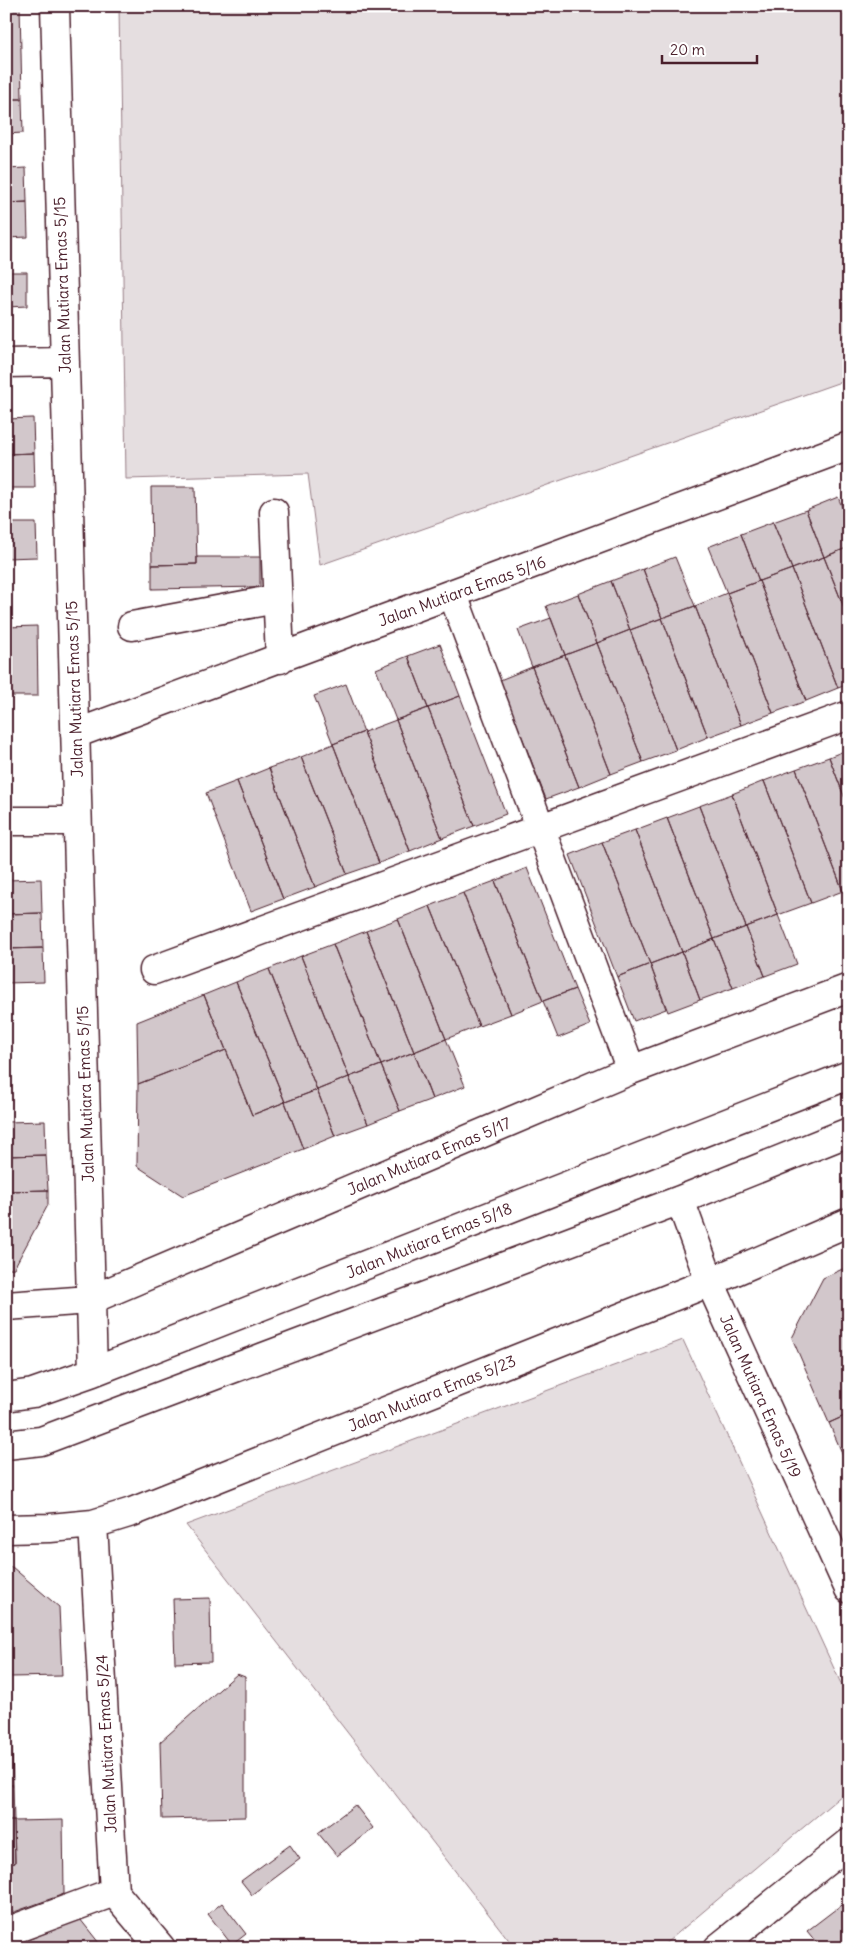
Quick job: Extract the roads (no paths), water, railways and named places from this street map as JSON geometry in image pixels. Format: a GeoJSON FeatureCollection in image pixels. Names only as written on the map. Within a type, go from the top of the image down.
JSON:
{"type":"FeatureCollection","features":[{"type":"Feature","properties":{"kind":"street","name":"Jalan Mutiara Emas 5/15"},"geometry":{"type":"LineString","coordinates":[[54,6],[93,1372]]}},
{"type":"Feature","properties":{"kind":"street"},"geometry":{"type":"LineString","coordinates":[[6,363],[64,362]]}},
{"type":"Feature","properties":{"kind":"street","name":"Jalan Mutiara Emas 5/16"},"geometry":{"type":"LineString","coordinates":[[75,734],[849,446]]}},
{"type":"Feature","properties":{"kind":"street"},"geometry":{"type":"LineString","coordinates":[[274,512],[276,599],[280,658]]}},
{"type":"Feature","properties":{"kind":"street"},"geometry":{"type":"LineString","coordinates":[[452,595],[630,1070]]}},
{"type":"Feature","properties":{"kind":"street"},"geometry":{"type":"LineString","coordinates":[[132,626],[276,599]]}},
{"type":"Feature","properties":{"kind":"street"},"geometry":{"type":"LineString","coordinates":[[154,970],[849,715]]}},
{"type":"Feature","properties":{"kind":"street"},"geometry":{"type":"LineString","coordinates":[[6,821],[77,821]]}},
{"type":"Feature","properties":{"kind":"street","name":"Jalan Mutiara Emas 5/17"},"geometry":{"type":"LineString","coordinates":[[6,1306],[90,1300],[630,1070],[849,988]]}},
{"type":"Feature","properties":{"kind":"street","name":"Jalan Mutiara Emas 5/18"},"geometry":{"type":"LineString","coordinates":[[6,1397],[33,1393],[93,1372],[849,1074]]}},
{"type":"Feature","properties":{"kind":"street"},"geometry":{"type":"LineString","coordinates":[[6,1445],[42,1441],[680,1200],[849,1132]]}},
{"type":"Feature","properties":{"kind":"street","name":"Jalan Mutiara Emas 5/19"},"geometry":{"type":"LineString","coordinates":[[680,1200],[710,1282],[849,1589]]}},
{"type":"Feature","properties":{"kind":"street","name":"Jalan Mutiara Emas 5/23"},"geometry":{"type":"LineString","coordinates":[[6,1529],[50,1528],[93,1524],[132,1512],[710,1282],[849,1222]]}},
{"type":"Feature","properties":{"kind":"street","name":"Jalan Mutiara Emas 5/24"},"geometry":{"type":"LineString","coordinates":[[93,1524],[114,1892]]}},
{"type":"Feature","properties":{"kind":"street"},"geometry":{"type":"LineString","coordinates":[[718,1948],[849,1843]]}},
{"type":"Feature","properties":{"kind":"street"},"geometry":{"type":"LineString","coordinates":[[6,1932],[114,1892],[161,1948]]}}]}
